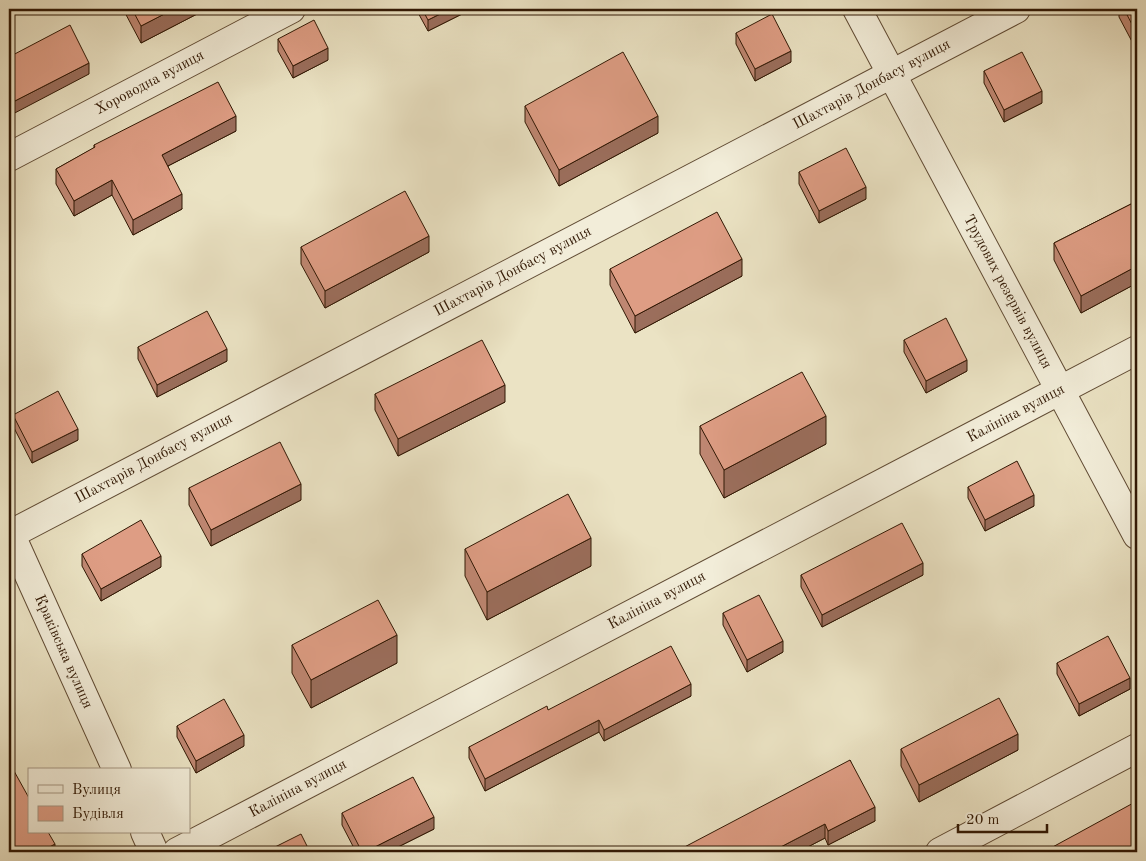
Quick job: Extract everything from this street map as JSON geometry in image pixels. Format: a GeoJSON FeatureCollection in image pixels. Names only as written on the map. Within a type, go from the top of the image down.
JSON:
{"type":"FeatureCollection","features":[{"type":"Feature","properties":{"kind":"street","name":"Хороводна вулиця"},"geometry":{"type":"LineString","coordinates":[[9,157],[291,9]]}},
{"type":"Feature","properties":{"kind":"street","name":"Трудових резервів вулиця"},"geometry":{"type":"LineString","coordinates":[[857,9],[1137,536]]}},
{"type":"Feature","properties":{"kind":"street","name":"Шахтарів Донбасу вулиця"},"geometry":{"type":"LineString","coordinates":[[9,533],[1016,9]]}},
{"type":"Feature","properties":{"kind":"street","name":"Калініна вулиця"},"geometry":{"type":"LineString","coordinates":[[177,852],[1137,350]]}},
{"type":"Feature","properties":{"kind":"street","name":"Краківська вулиця"},"geometry":{"type":"LineString","coordinates":[[9,533],[115,768]]}},
{"type":"Feature","properties":{"kind":"street"},"geometry":{"type":"LineString","coordinates":[[940,852],[1137,748]]}},
{"type":"Feature","properties":{"kind":"street"},"geometry":{"type":"LineString","coordinates":[[146,834],[154,852]]}},
{"type":"Feature","properties":{"kind":"building"},"geometry":{"type":"Polygon","coordinates":[[[132,9],[174,9],[141,26],[132,9]]]}},
{"type":"Feature","properties":{"kind":"building"},"geometry":{"type":"Polygon","coordinates":[[[422,9],[450,9],[428,20],[422,9]]]}},
{"type":"Feature","properties":{"kind":"building"},"geometry":{"type":"Polygon","coordinates":[[[1124,9],[1137,9],[1137,34],[1124,9]]]}},
{"type":"Feature","properties":{"kind":"building"},"geometry":{"type":"Polygon","coordinates":[[[772,14],[791,51],[755,69],[736,33],[772,14]]]}},
{"type":"Feature","properties":{"kind":"building"},"geometry":{"type":"Polygon","coordinates":[[[314,20],[328,48],[293,66],[278,39],[314,20]]]}},
{"type":"Feature","properties":{"kind":"building"},"geometry":{"type":"Polygon","coordinates":[[[70,25],[89,63],[9,104],[9,57],[70,25]]]}},
{"type":"Feature","properties":{"kind":"building"},"geometry":{"type":"Polygon","coordinates":[[[623,52],[658,116],[559,170],[525,106],[623,52]]]}},
{"type":"Feature","properties":{"kind":"building"},"geometry":{"type":"Polygon","coordinates":[[[1022,52],[1042,91],[1004,110],[984,71],[1022,52]]]}},
{"type":"Feature","properties":{"kind":"building"},"geometry":{"type":"Polygon","coordinates":[[[218,82],[236,116],[162,155],[182,194],[133,220],[112,180],[74,201],[56,169],[95,147],[94,145],[218,82]]]}},
{"type":"Feature","properties":{"kind":"building"},"geometry":{"type":"Polygon","coordinates":[[[846,148],[866,187],[819,211],[799,172],[846,148]]]}},
{"type":"Feature","properties":{"kind":"building"},"geometry":{"type":"Polygon","coordinates":[[[405,191],[429,236],[325,291],[301,247],[405,191]]]}},
{"type":"Feature","properties":{"kind":"building"},"geometry":{"type":"Polygon","coordinates":[[[1137,201],[1137,266],[1081,296],[1054,243],[1137,201]]]}},
{"type":"Feature","properties":{"kind":"building"},"geometry":{"type":"Polygon","coordinates":[[[717,212],[742,259],[635,316],[610,269],[717,212]]]}},
{"type":"Feature","properties":{"kind":"building"},"geometry":{"type":"Polygon","coordinates":[[[207,311],[227,349],[157,385],[138,347],[207,311]]]}},
{"type":"Feature","properties":{"kind":"building"},"geometry":{"type":"Polygon","coordinates":[[[946,318],[967,360],[926,381],[904,340],[946,318]]]}},
{"type":"Feature","properties":{"kind":"building"},"geometry":{"type":"Polygon","coordinates":[[[482,340],[505,385],[398,439],[375,394],[482,340]]]}},
{"type":"Feature","properties":{"kind":"building"},"geometry":{"type":"Polygon","coordinates":[[[802,372],[826,416],[724,470],[700,426],[802,372]]]}},
{"type":"Feature","properties":{"kind":"building"},"geometry":{"type":"Polygon","coordinates":[[[58,391],[78,429],[32,452],[13,415],[58,391]]]}},
{"type":"Feature","properties":{"kind":"building"},"geometry":{"type":"Polygon","coordinates":[[[280,442],[301,484],[211,530],[189,488],[280,442]]]}},
{"type":"Feature","properties":{"kind":"building"},"geometry":{"type":"Polygon","coordinates":[[[1017,461],[1034,495],[985,520],[968,487],[1017,461]]]}},
{"type":"Feature","properties":{"kind":"building"},"geometry":{"type":"Polygon","coordinates":[[[568,494],[591,538],[487,592],[465,549],[568,494]]]}},
{"type":"Feature","properties":{"kind":"building"},"geometry":{"type":"Polygon","coordinates":[[[141,520],[161,556],[101,589],[82,554],[141,520]]]}},
{"type":"Feature","properties":{"kind":"building"},"geometry":{"type":"Polygon","coordinates":[[[902,523],[923,563],[822,615],[801,575],[902,523]]]}},
{"type":"Feature","properties":{"kind":"building"},"geometry":{"type":"Polygon","coordinates":[[[759,595],[783,641],[747,660],[723,613],[759,595]]]}},
{"type":"Feature","properties":{"kind":"building"},"geometry":{"type":"Polygon","coordinates":[[[378,600],[397,635],[311,680],[292,645],[378,600]]]}},
{"type":"Feature","properties":{"kind":"building"},"geometry":{"type":"Polygon","coordinates":[[[1108,636],[1130,678],[1079,704],[1057,663],[1108,636]]]}},
{"type":"Feature","properties":{"kind":"building"},"geometry":{"type":"Polygon","coordinates":[[[671,646],[691,684],[604,730],[599,720],[485,779],[469,747],[547,706],[548,710],[671,646]]]}},
{"type":"Feature","properties":{"kind":"building"},"geometry":{"type":"Polygon","coordinates":[[[999,698],[1018,734],[919,785],[901,749],[999,698]]]}},
{"type":"Feature","properties":{"kind":"building"},"geometry":{"type":"Polygon","coordinates":[[[224,699],[244,735],[196,761],[177,726],[224,699]]]}},
{"type":"Feature","properties":{"kind":"building"},"geometry":{"type":"Polygon","coordinates":[[[850,760],[875,807],[828,831],[825,824],[771,852],[675,852],[850,760]]]}},
{"type":"Feature","properties":{"kind":"building"},"geometry":{"type":"Polygon","coordinates":[[[9,762],[28,796],[28,834],[49,834],[55,844],[40,852],[9,852],[9,762]]]}},
{"type":"Feature","properties":{"kind":"building"},"geometry":{"type":"Polygon","coordinates":[[[413,777],[434,817],[362,852],[342,813],[413,777]]]}},
{"type":"Feature","properties":{"kind":"building"},"geometry":{"type":"Polygon","coordinates":[[[1137,801],[1137,852],[1051,852],[1049,849],[1137,801]]]}},
{"type":"Feature","properties":{"kind":"building"},"geometry":{"type":"Polygon","coordinates":[[[301,834],[310,852],[265,852],[301,834]]]}}]}
